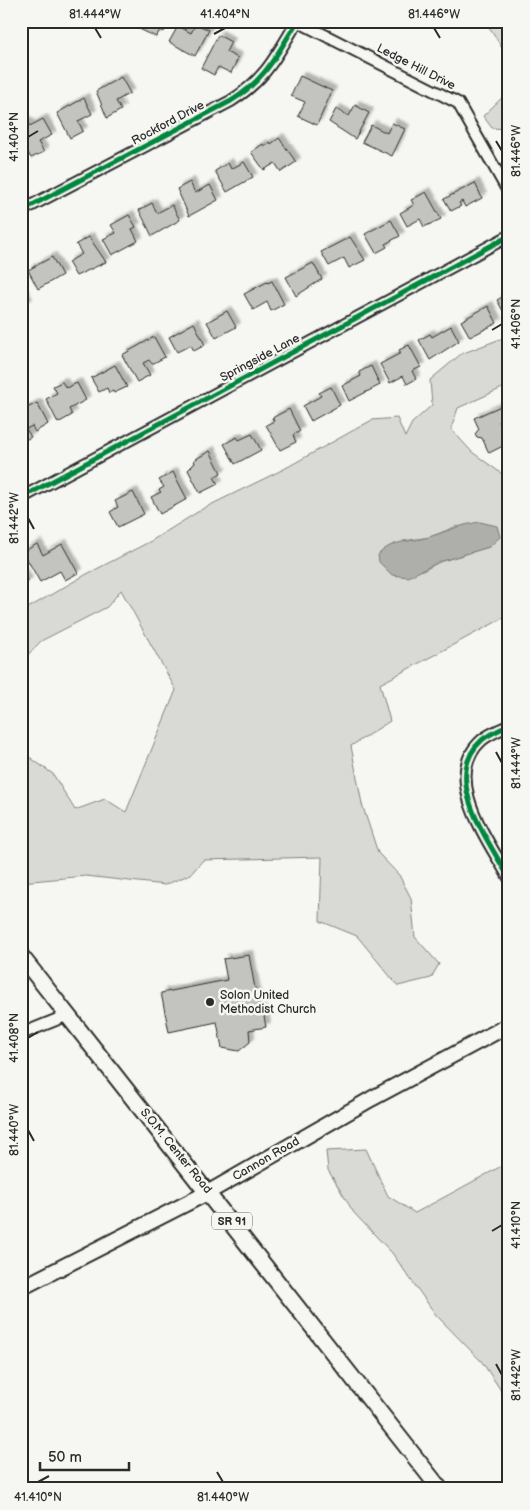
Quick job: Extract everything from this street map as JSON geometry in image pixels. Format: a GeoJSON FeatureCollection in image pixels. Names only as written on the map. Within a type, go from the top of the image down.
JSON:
{"type":"FeatureCollection","features":[{"type":"Feature","properties":{"kind":"main road","name":"S.O.M. Center Road"},"geometry":{"type":"LineString","coordinates":[[21,956],[209,1192],[440,1489]]}},
{"type":"Feature","properties":{"kind":"main road","name":"Cannon Road"},"geometry":{"type":"LineString","coordinates":[[21,1288],[209,1192],[371,1099],[509,1025]]}},
{"type":"Feature","properties":{"kind":"street","name":"Ledge Hill Drive"},"geometry":{"type":"LineString","coordinates":[[297,21],[458,103],[509,193]]}},
{"type":"Feature","properties":{"kind":"street","name":"Rockford Drive"},"geometry":{"type":"LineString","coordinates":[[21,211],[231,102],[252,88],[265,73],[297,21]]}},
{"type":"Feature","properties":{"kind":"street","name":"Springside Lane"},"geometry":{"type":"LineString","coordinates":[[21,498],[509,236]]}},
{"type":"Feature","properties":{"kind":"street"},"geometry":{"type":"LineString","coordinates":[[509,725],[482,739],[470,755],[464,775],[472,810],[509,878]]}},
{"type":"Feature","properties":{"kind":"street"},"geometry":{"type":"LineString","coordinates":[[21,1034],[68,1015]]}},
{"type":"Feature","properties":{"kind":"shaded area"},"geometry":{"type":"Polygon","coordinates":[[[483,21],[509,21],[509,60],[492,31],[483,21]]]}},
{"type":"Feature","properties":{"kind":"shaded area"},"geometry":{"type":"Polygon","coordinates":[[[509,91],[509,129],[492,128],[483,116],[509,91]]]}},
{"type":"Feature","properties":{"kind":"shaded area"},"geometry":{"type":"Polygon","coordinates":[[[503,338],[509,339],[509,385],[458,408],[451,429],[472,452],[509,479],[509,615],[380,684],[390,721],[351,746],[362,804],[378,853],[399,875],[411,898],[415,937],[439,964],[431,978],[398,986],[357,936],[320,921],[322,857],[203,860],[191,874],[165,885],[86,876],[21,882],[21,751],[53,774],[75,810],[105,799],[126,812],[176,690],[121,590],[107,607],[41,641],[21,662],[21,612],[85,575],[151,541],[204,508],[284,469],[372,420],[397,418],[405,437],[412,423],[432,405],[430,380],[461,354],[503,338]],[[457,526],[430,537],[403,541],[423,571],[439,562],[489,547],[457,526]]]}},
{"type":"Feature","properties":{"kind":"shaded area"},"geometry":{"type":"Polygon","coordinates":[[[480,522],[497,526],[500,537],[489,547],[439,562],[408,577],[392,575],[379,562],[378,555],[397,543],[425,538],[480,522]]]}},
{"type":"Feature","properties":{"kind":"shaded area"},"geometry":{"type":"Polygon","coordinates":[[[366,1149],[388,1196],[415,1213],[509,1162],[509,1416],[500,1389],[482,1362],[436,1315],[392,1253],[354,1213],[328,1170],[326,1151],[366,1149]]]}},
{"type":"Feature","properties":{"kind":"building"},"geometry":{"type":"Polygon","coordinates":[[[131,21],[166,21],[168,23],[164,32],[160,30],[156,37],[129,24],[131,21]]]}},
{"type":"Feature","properties":{"kind":"building"},"geometry":{"type":"Polygon","coordinates":[[[196,24],[209,30],[195,56],[169,42],[178,26],[191,33],[196,24]]]}},
{"type":"Feature","properties":{"kind":"building"},"geometry":{"type":"Polygon","coordinates":[[[218,35],[231,42],[226,52],[238,58],[231,73],[218,67],[214,75],[201,68],[218,35]]]}},
{"type":"Feature","properties":{"kind":"building"},"geometry":{"type":"Polygon","coordinates":[[[300,76],[332,91],[317,125],[298,116],[305,102],[291,96],[300,76]]]}},
{"type":"Feature","properties":{"kind":"building"},"geometry":{"type":"Polygon","coordinates":[[[121,77],[130,93],[116,101],[121,110],[107,118],[96,91],[121,77]]]}},
{"type":"Feature","properties":{"kind":"building"},"geometry":{"type":"Polygon","coordinates":[[[84,98],[92,114],[78,121],[83,131],[70,138],[57,113],[84,98]]]}},
{"type":"Feature","properties":{"kind":"building"},"geometry":{"type":"Polygon","coordinates":[[[355,105],[369,113],[355,139],[329,122],[336,109],[349,116],[355,105]]]}},
{"type":"Feature","properties":{"kind":"building"},"geometry":{"type":"Polygon","coordinates":[[[43,119],[52,135],[38,142],[44,152],[31,158],[21,141],[21,124],[27,121],[30,126],[43,119]]]}},
{"type":"Feature","properties":{"kind":"building"},"geometry":{"type":"Polygon","coordinates":[[[392,123],[405,129],[392,156],[362,142],[371,125],[387,133],[392,123]]]}},
{"type":"Feature","properties":{"kind":"building"},"geometry":{"type":"Polygon","coordinates":[[[279,138],[296,162],[281,172],[275,163],[264,170],[251,152],[263,144],[264,146],[270,142],[271,144],[279,138]]]}},
{"type":"Feature","properties":{"kind":"building"},"geometry":{"type":"Polygon","coordinates":[[[244,162],[253,177],[227,192],[215,171],[228,163],[231,169],[244,162]]]}},
{"type":"Feature","properties":{"kind":"building"},"geometry":{"type":"Polygon","coordinates":[[[190,182],[195,193],[210,185],[218,200],[189,216],[177,189],[190,182]]]}},
{"type":"Feature","properties":{"kind":"building"},"geometry":{"type":"Polygon","coordinates":[[[475,183],[482,198],[465,207],[462,201],[459,203],[461,206],[451,211],[444,199],[475,183]]]}},
{"type":"Feature","properties":{"kind":"building"},"geometry":{"type":"Polygon","coordinates":[[[426,192],[441,219],[424,227],[420,219],[407,226],[400,213],[414,205],[411,200],[426,192]]]}},
{"type":"Feature","properties":{"kind":"building"},"geometry":{"type":"Polygon","coordinates":[[[152,203],[157,213],[172,205],[180,220],[152,236],[139,210],[152,203]]]}},
{"type":"Feature","properties":{"kind":"building"},"geometry":{"type":"Polygon","coordinates":[[[129,215],[136,227],[132,229],[138,241],[112,255],[103,239],[116,233],[111,225],[129,215]]]}},
{"type":"Feature","properties":{"kind":"building"},"geometry":{"type":"Polygon","coordinates":[[[391,220],[400,236],[385,244],[387,247],[376,253],[365,234],[391,220]]]}},
{"type":"Feature","properties":{"kind":"building"},"geometry":{"type":"Polygon","coordinates":[[[89,237],[106,262],[76,276],[68,262],[82,254],[76,244],[89,237]]]}},
{"type":"Feature","properties":{"kind":"building"},"geometry":{"type":"Polygon","coordinates":[[[350,237],[365,260],[349,268],[344,258],[329,266],[321,252],[350,237]]]}},
{"type":"Feature","properties":{"kind":"building"},"geometry":{"type":"Polygon","coordinates":[[[52,257],[62,275],[38,289],[28,270],[52,257]]]}},
{"type":"Feature","properties":{"kind":"building"},"geometry":{"type":"Polygon","coordinates":[[[313,263],[322,279],[296,296],[286,277],[313,263]]]}},
{"type":"Feature","properties":{"kind":"building"},"geometry":{"type":"Polygon","coordinates":[[[272,281],[284,304],[271,311],[267,302],[253,310],[244,294],[272,281]]]}},
{"type":"Feature","properties":{"kind":"building"},"geometry":{"type":"Polygon","coordinates":[[[21,291],[28,303],[21,307],[21,291]]]}},
{"type":"Feature","properties":{"kind":"building"},"geometry":{"type":"Polygon","coordinates":[[[509,293],[509,308],[503,311],[497,300],[509,293]]]}},
{"type":"Feature","properties":{"kind":"building"},"geometry":{"type":"Polygon","coordinates":[[[488,306],[497,323],[470,337],[461,321],[488,306]]]}},
{"type":"Feature","properties":{"kind":"building"},"geometry":{"type":"Polygon","coordinates":[[[227,311],[236,327],[216,338],[207,322],[227,311]]]}},
{"type":"Feature","properties":{"kind":"building"},"geometry":{"type":"Polygon","coordinates":[[[194,323],[205,345],[194,351],[191,345],[177,352],[169,337],[194,323]]]}},
{"type":"Feature","properties":{"kind":"building"},"geometry":{"type":"Polygon","coordinates":[[[451,326],[459,341],[430,360],[419,340],[430,334],[432,337],[451,326]]]}},
{"type":"Feature","properties":{"kind":"building"},"geometry":{"type":"Polygon","coordinates":[[[154,337],[165,357],[152,364],[149,360],[143,363],[150,375],[137,382],[122,355],[154,337]]]}},
{"type":"Feature","properties":{"kind":"building"},"geometry":{"type":"Polygon","coordinates":[[[409,345],[421,367],[412,371],[416,379],[407,384],[403,376],[390,383],[380,364],[401,353],[399,350],[409,345]]]}},
{"type":"Feature","properties":{"kind":"building"},"geometry":{"type":"Polygon","coordinates":[[[115,365],[127,387],[114,393],[113,391],[109,393],[107,388],[99,392],[91,378],[115,365]]]}},
{"type":"Feature","properties":{"kind":"building"},"geometry":{"type":"Polygon","coordinates":[[[371,366],[380,385],[349,401],[342,386],[361,376],[359,372],[371,366]]]}},
{"type":"Feature","properties":{"kind":"building"},"geometry":{"type":"Polygon","coordinates":[[[62,382],[66,388],[77,383],[86,400],[69,409],[72,415],[58,423],[46,399],[57,393],[53,386],[62,382]]]}},
{"type":"Feature","properties":{"kind":"building"},"geometry":{"type":"Polygon","coordinates":[[[331,387],[340,405],[311,421],[303,406],[321,396],[319,393],[331,387]]]}},
{"type":"Feature","properties":{"kind":"building"},"geometry":{"type":"Polygon","coordinates":[[[37,403],[48,424],[35,432],[32,426],[26,429],[31,437],[21,442],[21,411],[37,403]]]}},
{"type":"Feature","properties":{"kind":"building"},"geometry":{"type":"Polygon","coordinates":[[[501,406],[507,418],[499,421],[509,443],[489,453],[482,438],[477,437],[475,434],[479,429],[474,418],[501,406]]]}},
{"type":"Feature","properties":{"kind":"building"},"geometry":{"type":"Polygon","coordinates":[[[289,409],[300,431],[293,435],[296,442],[280,450],[266,425],[274,421],[272,418],[289,409]]]}},
{"type":"Feature","properties":{"kind":"building"},"geometry":{"type":"Polygon","coordinates":[[[252,434],[261,450],[235,464],[224,444],[237,437],[239,440],[252,434]]]}},
{"type":"Feature","properties":{"kind":"building"},"geometry":{"type":"Polygon","coordinates":[[[210,451],[221,473],[214,477],[218,484],[200,493],[188,470],[195,463],[194,460],[210,451]]]}},
{"type":"Feature","properties":{"kind":"building"},"geometry":{"type":"Polygon","coordinates":[[[173,472],[187,499],[160,514],[151,497],[161,492],[159,490],[164,487],[159,480],[173,472]]]}},
{"type":"Feature","properties":{"kind":"building"},"geometry":{"type":"Polygon","coordinates":[[[133,492],[144,514],[118,527],[110,512],[118,507],[115,501],[133,492]]]}},
{"type":"Feature","properties":{"kind":"building"},"geometry":{"type":"Polygon","coordinates":[[[37,544],[43,555],[62,544],[78,573],[65,580],[60,571],[40,582],[23,552],[37,544]]]}},
{"type":"Feature","properties":{"kind":"building"},"geometry":{"type":"Polygon","coordinates":[[[21,569],[28,582],[21,586],[21,569]]]}},
{"type":"Feature","properties":{"kind":"building","name":"Solon United Methodist Church"},"geometry":{"type":"Polygon","coordinates":[[[249,955],[259,1011],[263,1011],[266,1027],[249,1030],[250,1042],[239,1051],[222,1048],[217,1022],[169,1032],[161,993],[227,980],[223,959],[249,955]]]}},
{"type":"Feature","properties":{"kind":"cycle path"},"geometry":{"type":"LineString","coordinates":[[21,211],[243,93],[269,66],[297,22]]}},
{"type":"Feature","properties":{"kind":"cycle path"},"geometry":{"type":"LineString","coordinates":[[21,498],[509,236]]}},
{"type":"Feature","properties":{"kind":"cycle path"},"geometry":{"type":"LineString","coordinates":[[509,725],[482,740],[470,755],[466,772],[467,790],[472,809],[490,846],[509,878]]}},
{"type":"Feature","properties":{"kind":"place","name":"Solon United Methodist Church"},"geometry":{"type":"Point","coordinates":[210,1002]}}]}
